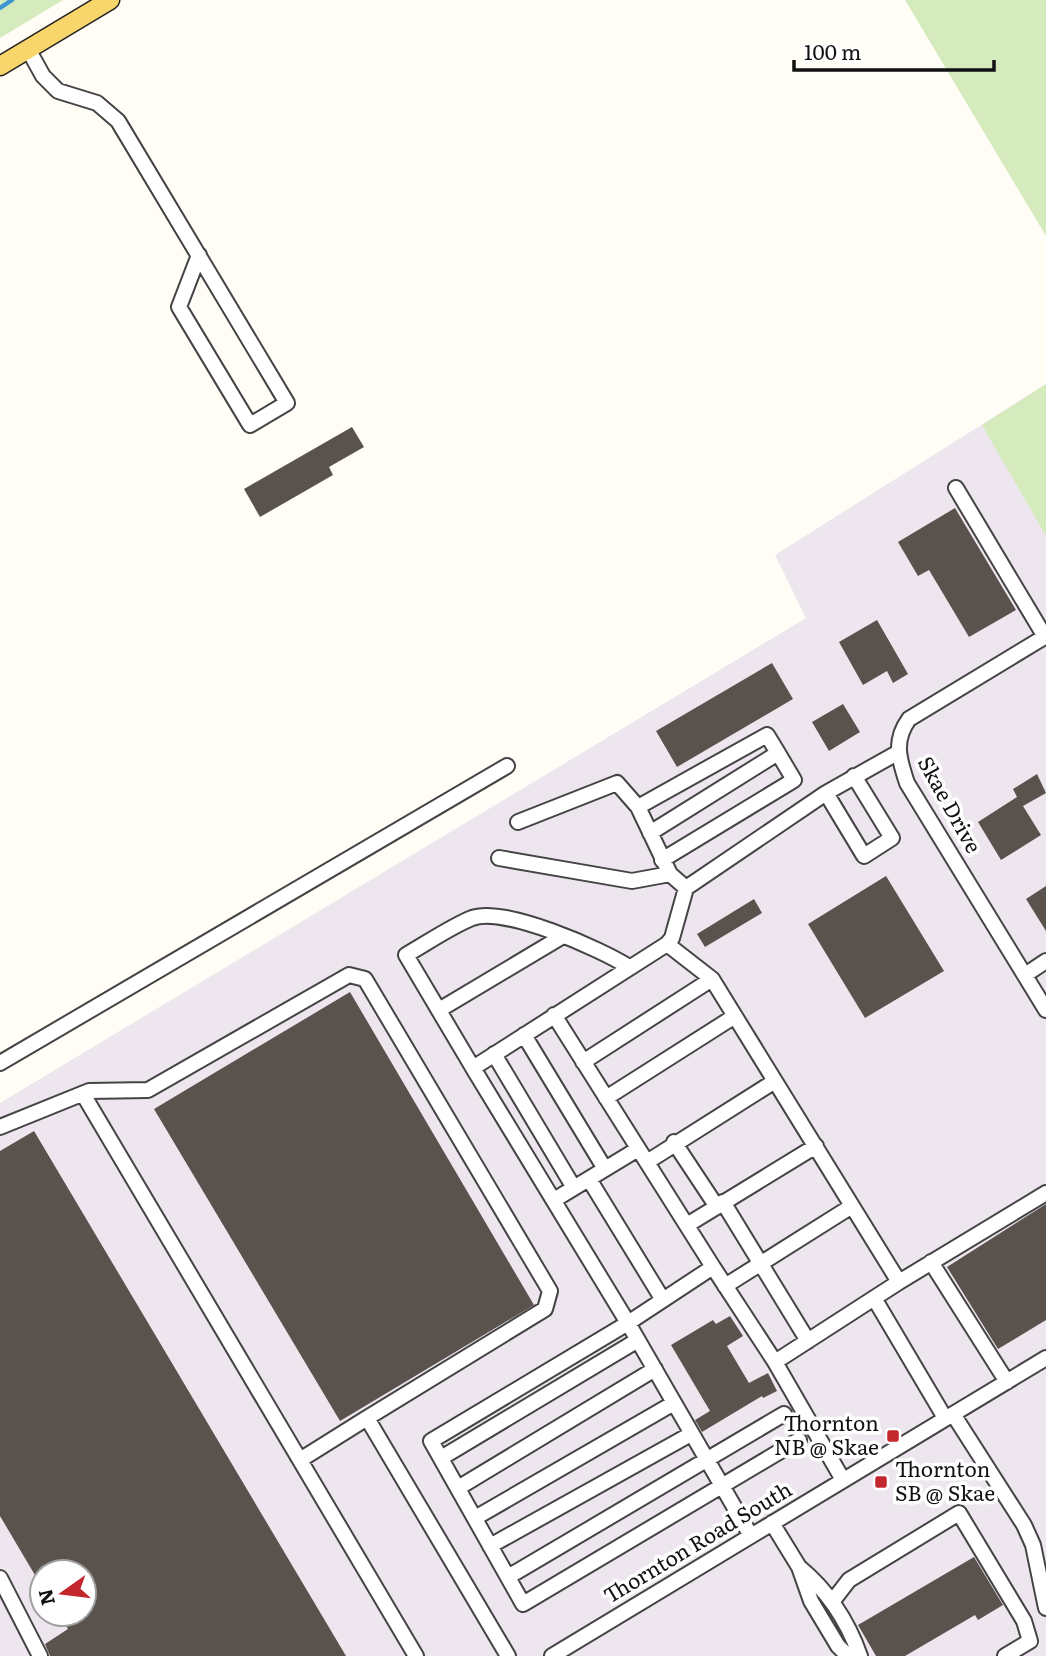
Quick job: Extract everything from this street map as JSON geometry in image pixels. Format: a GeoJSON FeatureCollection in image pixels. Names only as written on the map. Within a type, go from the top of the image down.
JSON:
{"type":"FeatureCollection","features":[{"type":"Feature","properties":{"kind":"main road"},"geometry":{"type":"LineString","coordinates":[[0,66],[110,0]]}},
{"type":"Feature","properties":{"kind":"street"},"geometry":{"type":"LineString","coordinates":[[28,49],[43,76],[58,91],[97,103],[118,121],[199,256],[287,403],[250,425],[179,307],[199,256]]}},
{"type":"Feature","properties":{"kind":"street"},"geometry":{"type":"LineString","coordinates":[[956,488],[1046,637]]}},
{"type":"Feature","properties":{"kind":"street","name":"Skae Drive"},"geometry":{"type":"LineString","coordinates":[[1046,637],[909,719],[901,730],[897,753],[907,783],[1046,1010]]}},
{"type":"Feature","properties":{"kind":"street"},"geometry":{"type":"LineString","coordinates":[[638,807],[767,735],[794,780],[662,860]]}},
{"type":"Feature","properties":{"kind":"street"},"geometry":{"type":"LineString","coordinates":[[650,833],[778,753]]}},
{"type":"Feature","properties":{"kind":"street"},"geometry":{"type":"LineString","coordinates":[[473,1068],[667,944],[673,938],[686,888],[826,793],[897,753]]}},
{"type":"Feature","properties":{"kind":"street"},"geometry":{"type":"LineString","coordinates":[[0,1063],[508,766]]}},
{"type":"Feature","properties":{"kind":"street"},"geometry":{"type":"LineString","coordinates":[[826,793],[864,856],[891,838],[854,776]]}},
{"type":"Feature","properties":{"kind":"street"},"geometry":{"type":"LineString","coordinates":[[518,822],[617,783],[638,807],[670,874],[686,888]]}},
{"type":"Feature","properties":{"kind":"street"},"geometry":{"type":"LineString","coordinates":[[499,858],[632,881],[670,874]]}},
{"type":"Feature","properties":{"kind":"street"},"geometry":{"type":"LineString","coordinates":[[629,967],[601,949],[514,920],[474,917],[406,955],[628,1323],[751,1536]]}},
{"type":"Feature","properties":{"kind":"street"},"geometry":{"type":"LineString","coordinates":[[439,1010],[563,936]]}},
{"type":"Feature","properties":{"kind":"street"},"geometry":{"type":"LineString","coordinates":[[667,944],[712,979],[899,1282]]}},
{"type":"Feature","properties":{"kind":"street"},"geometry":{"type":"LineString","coordinates":[[1025,975],[1046,961]]}},
{"type":"Feature","properties":{"kind":"street"},"geometry":{"type":"LineString","coordinates":[[0,1127],[89,1091],[148,1090],[349,975],[365,979],[550,1291],[545,1309],[300,1460]]}},
{"type":"Feature","properties":{"kind":"street"},"geometry":{"type":"LineString","coordinates":[[583,1062],[712,979]]}},
{"type":"Feature","properties":{"kind":"street"},"geometry":{"type":"LineString","coordinates":[[554,1015],[775,1362],[843,1480]]}},
{"type":"Feature","properties":{"kind":"street"},"geometry":{"type":"LineString","coordinates":[[606,1097],[735,1016]]}},
{"type":"Feature","properties":{"kind":"street"},"geometry":{"type":"LineString","coordinates":[[524,1035],[605,1169]]}},
{"type":"Feature","properties":{"kind":"street"},"geometry":{"type":"LineString","coordinates":[[494,1054],[575,1188]]}},
{"type":"Feature","properties":{"kind":"street"},"geometry":{"type":"LineString","coordinates":[[554,1200],[605,1169],[674,1142],[775,1080]]}},
{"type":"Feature","properties":{"kind":"street"},"geometry":{"type":"LineString","coordinates":[[83,1094],[416,1656]]}},
{"type":"Feature","properties":{"kind":"street"},"geometry":{"type":"LineString","coordinates":[[674,1142],[761,1264],[808,1341]]}},
{"type":"Feature","properties":{"kind":"street"},"geometry":{"type":"LineString","coordinates":[[687,1225],[816,1146]]}},
{"type":"Feature","properties":{"kind":"street"},"geometry":{"type":"LineString","coordinates":[[589,1179],[663,1300]]}},
{"type":"Feature","properties":{"kind":"street"},"geometry":{"type":"LineString","coordinates":[[775,1362],[930,1262],[1046,1193]]}},
{"type":"Feature","properties":{"kind":"street"},"geometry":{"type":"LineString","coordinates":[[725,1286],[852,1206]]}},
{"type":"Feature","properties":{"kind":"street"},"geometry":{"type":"LineString","coordinates":[[930,1262],[1007,1382]]}},
{"type":"Feature","properties":{"kind":"street"},"geometry":{"type":"LineString","coordinates":[[713,1267],[628,1323],[431,1441],[523,1604],[799,1440]]}},
{"type":"Feature","properties":{"kind":"street"},"geometry":{"type":"LineString","coordinates":[[874,1298],[949,1416],[1024,1525],[1033,1545],[1046,1608]]}},
{"type":"Feature","properties":{"kind":"street"},"geometry":{"type":"LineString","coordinates":[[441,1458],[638,1340]]}},
{"type":"Feature","properties":{"kind":"street","name":"Thornton Road South"},"geometry":{"type":"LineString","coordinates":[[552,1656],[1046,1358]]}},
{"type":"Feature","properties":{"kind":"street"},"geometry":{"type":"LineString","coordinates":[[458,1488],[655,1369]]}},
{"type":"Feature","properties":{"kind":"street"},"geometry":{"type":"LineString","coordinates":[[475,1518],[674,1403]]}},
{"type":"Feature","properties":{"kind":"street"},"geometry":{"type":"LineString","coordinates":[[508,1577],[784,1415]]}},
{"type":"Feature","properties":{"kind":"street"},"geometry":{"type":"LineString","coordinates":[[367,1418],[508,1656]]}},
{"type":"Feature","properties":{"kind":"street"},"geometry":{"type":"LineString","coordinates":[[490,1546],[691,1434]]}},
{"type":"Feature","properties":{"kind":"street"},"geometry":{"type":"LineString","coordinates":[[832,1602],[849,1580],[958,1513],[1024,1621],[1030,1641],[1005,1656]]}},
{"type":"Feature","properties":{"kind":"street"},"geometry":{"type":"LineString","coordinates":[[772,1523],[799,1567],[811,1601],[838,1646],[848,1656]]}},
{"type":"Feature","properties":{"kind":"street"},"geometry":{"type":"LineString","coordinates":[[799,1567],[819,1584],[832,1602],[860,1656]]}},
{"type":"Feature","properties":{"kind":"street"},"geometry":{"type":"LineString","coordinates":[[0,1578],[40,1656]]}},
{"type":"Feature","properties":{"kind":"shaded area"},"geometry":{"type":"Polygon","coordinates":[[[1046,384],[1046,1656],[0,1656],[0,1103],[806,618],[775,555],[1046,384]]]}},
{"type":"Feature","properties":{"kind":"green space"},"geometry":{"type":"Polygon","coordinates":[[[0,0],[63,0],[0,38],[0,0]]]}},
{"type":"Feature","properties":{"kind":"green space"},"geometry":{"type":"Polygon","coordinates":[[[905,0],[1046,0],[1046,236],[905,0]]]}},
{"type":"Feature","properties":{"kind":"green space"},"geometry":{"type":"Polygon","coordinates":[[[1046,384],[1046,536],[982,425],[1046,384]]]}},
{"type":"Feature","properties":{"kind":"building"},"geometry":{"type":"Polygon","coordinates":[[[352,427],[364,447],[329,467],[333,475],[260,517],[244,489],[352,427]]]}},
{"type":"Feature","properties":{"kind":"building"},"geometry":{"type":"Polygon","coordinates":[[[955,508],[1016,610],[969,637],[929,570],[918,576],[898,542],[955,508]]]}},
{"type":"Feature","properties":{"kind":"building"},"geometry":{"type":"Polygon","coordinates":[[[877,620],[908,674],[893,683],[887,671],[863,685],[839,642],[877,620]]]}},
{"type":"Feature","properties":{"kind":"building"},"geometry":{"type":"Polygon","coordinates":[[[772,663],[793,699],[677,767],[656,731],[772,663]]]}},
{"type":"Feature","properties":{"kind":"building"},"geometry":{"type":"Polygon","coordinates":[[[843,704],[860,732],[829,751],[812,722],[843,704]]]}},
{"type":"Feature","properties":{"kind":"building"},"geometry":{"type":"Polygon","coordinates":[[[1037,774],[1046,793],[1023,806],[1041,835],[1001,860],[978,822],[1017,797],[1013,789],[1037,774]]]}},
{"type":"Feature","properties":{"kind":"building"},"geometry":{"type":"Polygon","coordinates":[[[886,876],[944,971],[865,1018],[808,924],[886,876]]]}},
{"type":"Feature","properties":{"kind":"building"},"geometry":{"type":"Polygon","coordinates":[[[1046,886],[1046,931],[1026,899],[1046,886]]]}},
{"type":"Feature","properties":{"kind":"building"},"geometry":{"type":"Polygon","coordinates":[[[754,899],[762,913],[705,947],[697,934],[754,899]]]}},
{"type":"Feature","properties":{"kind":"building"},"geometry":{"type":"Polygon","coordinates":[[[350,992],[534,1305],[340,1421],[154,1109],[350,992]]]}},
{"type":"Feature","properties":{"kind":"building"},"geometry":{"type":"Polygon","coordinates":[[[34,1131],[346,1656],[50,1656],[45,1644],[67,1628],[98,1628],[98,1558],[28,1558],[28,1563],[0,1516],[0,1151],[34,1131]]]}},
{"type":"Feature","properties":{"kind":"building"},"geometry":{"type":"Polygon","coordinates":[[[1046,1204],[1046,1320],[998,1349],[947,1267],[1046,1204]]]}},
{"type":"Feature","properties":{"kind":"building"},"geometry":{"type":"Polygon","coordinates":[[[730,1316],[743,1336],[727,1346],[749,1383],[768,1373],[777,1391],[763,1398],[762,1396],[702,1432],[695,1420],[710,1411],[671,1345],[713,1320],[716,1324],[730,1316]]]}},
{"type":"Feature","properties":{"kind":"building"},"geometry":{"type":"Polygon","coordinates":[[[974,1557],[1003,1605],[978,1620],[975,1615],[905,1656],[876,1656],[858,1625],[974,1557]]]}},
{"type":"Feature","properties":{"kind":"waterway"},"geometry":{"type":"LineString","coordinates":[[0,8],[12,0]]}},
{"type":"Feature","properties":{"kind":"place","name":"Thornton NB @ Skae"},"geometry":{"type":"Point","coordinates":[893,1436]}},
{"type":"Feature","properties":{"kind":"place","name":"Thornton SB @ Skae"},"geometry":{"type":"Point","coordinates":[881,1482]}}]}
